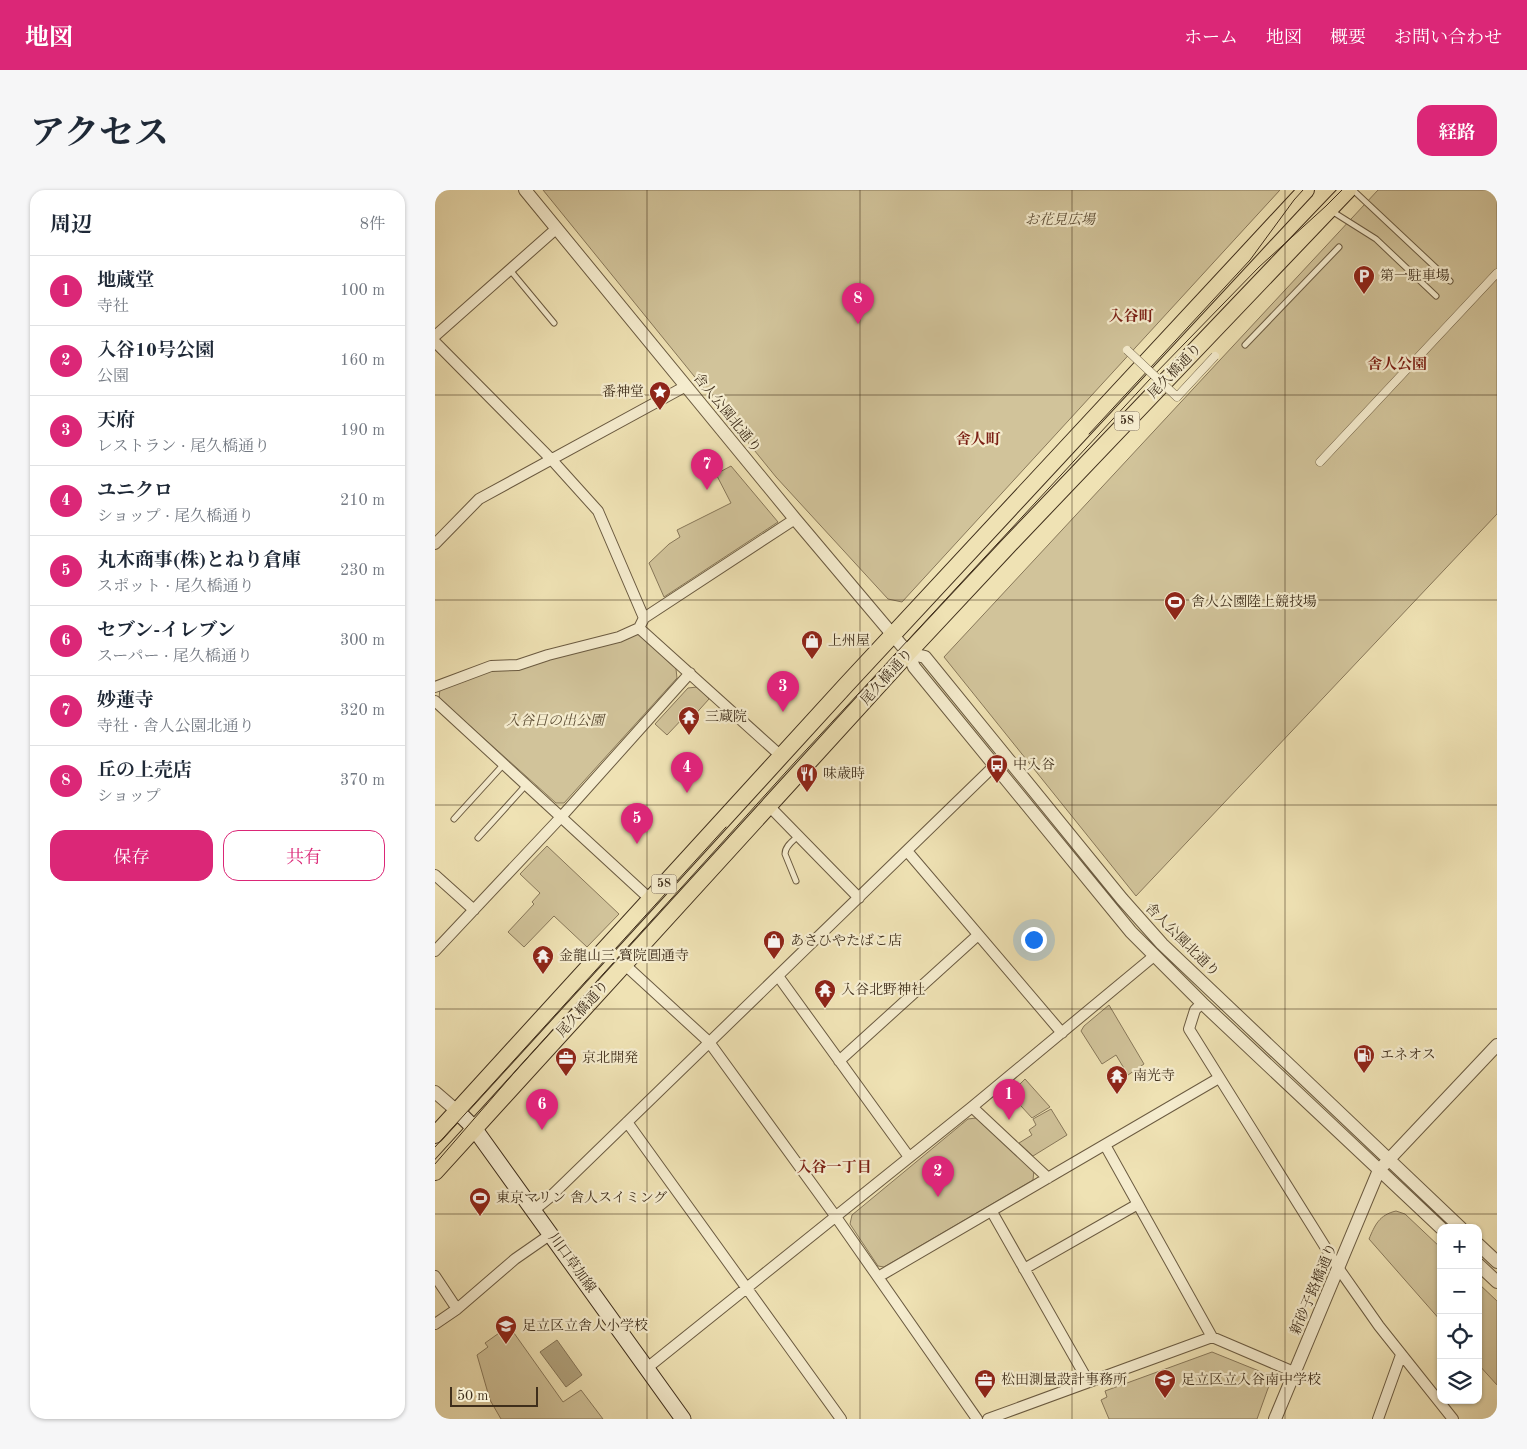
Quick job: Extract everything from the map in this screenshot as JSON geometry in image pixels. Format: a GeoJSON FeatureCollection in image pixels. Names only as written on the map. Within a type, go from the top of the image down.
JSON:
{"type":"FeatureCollection","features":[{"type":"Feature","properties":{"kind":"main road","name":"尾久橋通り"},"geometry":{"type":"LineString","coordinates":[[435,1135],[781,756],[1307,190]]}},
{"type":"Feature","properties":{"kind":"main road","name":"尾久橋通り"},"geometry":{"type":"LineString","coordinates":[[435,1172],[908,653],[1028,524],[1348,190]]}},
{"type":"Feature","properties":{"kind":"main road","name":"川口草加線"},"geometry":{"type":"LineString","coordinates":[[457,1110],[474,1128],[683,1419]]}},
{"type":"Feature","properties":{"kind":"street","name":"舎人公園北通り"},"geometry":{"type":"LineString","coordinates":[[525,190],[795,519],[894,635],[908,653],[914,667],[1112,910],[1154,956],[1437,1224]]}},
{"type":"Feature","properties":{"kind":"street"},"geometry":{"type":"LineString","coordinates":[[435,336],[557,228]]}},
{"type":"Feature","properties":{"kind":"street"},"geometry":{"type":"LineString","coordinates":[[1320,462],[1497,273]]}},
{"type":"Feature","properties":{"kind":"street"},"geometry":{"type":"LineString","coordinates":[[435,342],[552,460],[598,512],[644,618]]}},
{"type":"Feature","properties":{"kind":"street"},"geometry":{"type":"LineString","coordinates":[[1127,350],[1177,397],[1215,356]]}},
{"type":"Feature","properties":{"kind":"street"},"geometry":{"type":"LineString","coordinates":[[435,544],[479,498],[686,386]]}},
{"type":"Feature","properties":{"kind":"street"},"geometry":{"type":"LineString","coordinates":[[435,687],[491,666],[518,665],[619,637],[639,628],[644,618],[795,519]]}},
{"type":"Feature","properties":{"kind":"street"},"geometry":{"type":"LineString","coordinates":[[639,628],[781,756]]}},
{"type":"Feature","properties":{"kind":"street","name":"舎人公園北通り"},"geometry":{"type":"LineString","coordinates":[[908,653],[925,657],[1122,899],[1162,944],[1457,1224]]}},
{"type":"Feature","properties":{"kind":"street"},"geometry":{"type":"LineString","coordinates":[[435,951],[562,816],[690,673]]}},
{"type":"Feature","properties":{"kind":"street"},"geometry":{"type":"LineString","coordinates":[[436,705],[527,784],[650,899]]}},
{"type":"Feature","properties":{"kind":"street"},"geometry":{"type":"LineString","coordinates":[[533,1210],[550,1197],[994,766]]}},
{"type":"Feature","properties":{"kind":"street"},"geometry":{"type":"LineString","coordinates":[[769,806],[859,898]]}},
{"type":"Feature","properties":{"kind":"street"},"geometry":{"type":"LineString","coordinates":[[907,850],[1062,1033]]}},
{"type":"Feature","properties":{"kind":"street"},"geometry":{"type":"LineString","coordinates":[[435,875],[474,910]]}},
{"type":"Feature","properties":{"kind":"street"},"geometry":{"type":"LineString","coordinates":[[839,1060],[978,935]]}},
{"type":"Feature","properties":{"kind":"street"},"geometry":{"type":"LineString","coordinates":[[647,1368],[972,1107],[1154,956]]}},
{"type":"Feature","properties":{"kind":"street"},"geometry":{"type":"LineString","coordinates":[[624,964],[709,1042],[878,1277],[977,1419]]}},
{"type":"Feature","properties":{"kind":"street"},"geometry":{"type":"LineString","coordinates":[[778,976],[909,1157]]}},
{"type":"Feature","properties":{"kind":"street"},"geometry":{"type":"LineString","coordinates":[[1203,1003],[1195,1010],[1189,1030],[1339,1268],[1379,1326],[1453,1419]]}},
{"type":"Feature","properties":{"kind":"street"},"geometry":{"type":"LineString","coordinates":[[1379,1170],[1497,1045]]}},
{"type":"Feature","properties":{"kind":"street"},"geometry":{"type":"LineString","coordinates":[[878,1277],[1219,1078]]}},
{"type":"Feature","properties":{"kind":"street"},"geometry":{"type":"LineString","coordinates":[[435,1092],[457,1110]]}},
{"type":"Feature","properties":{"kind":"street"},"geometry":{"type":"LineString","coordinates":[[972,1107],[1048,1178]]}},
{"type":"Feature","properties":{"kind":"street"},"geometry":{"type":"LineString","coordinates":[[627,1122],[841,1419]]}},
{"type":"Feature","properties":{"kind":"street"},"geometry":{"type":"LineString","coordinates":[[1105,1145],[1212,1337],[1294,1372]]}},
{"type":"Feature","properties":{"kind":"street","name":"新砂子路橋通り"},"geometry":{"type":"LineString","coordinates":[[1275,1419],[1379,1170]]}},
{"type":"Feature","properties":{"kind":"street"},"geometry":{"type":"LineString","coordinates":[[1024,1269],[1138,1204]]}},
{"type":"Feature","properties":{"kind":"street"},"geometry":{"type":"LineString","coordinates":[[992,1212],[1088,1381]]}},
{"type":"Feature","properties":{"kind":"street"},"geometry":{"type":"LineString","coordinates":[[435,1324],[457,1309],[515,1259],[551,1234]]}},
{"type":"Feature","properties":{"kind":"street"},"geometry":{"type":"LineString","coordinates":[[1482,1248],[1497,1262]]}},
{"type":"Feature","properties":{"kind":"street"},"geometry":{"type":"LineString","coordinates":[[1482,1268],[1497,1282]]}},
{"type":"Feature","properties":{"kind":"street"},"geometry":{"type":"LineString","coordinates":[[435,1276],[457,1309]]}},
{"type":"Feature","properties":{"kind":"street"},"geometry":{"type":"LineString","coordinates":[[988,1419],[1212,1337]]}},
{"type":"Feature","properties":{"kind":"street"},"geometry":{"type":"LineString","coordinates":[[1378,1419],[1401,1355]]}},
{"type":"Feature","properties":{"kind":"lane"},"geometry":{"type":"LineString","coordinates":[[1353,190],[1450,281]]}},
{"type":"Feature","properties":{"kind":"lane"},"geometry":{"type":"LineString","coordinates":[[1329,209],[1376,239],[1436,296]]}},
{"type":"Feature","properties":{"kind":"lane"},"geometry":{"type":"LineString","coordinates":[[1245,345],[1339,247]]}},
{"type":"Feature","properties":{"kind":"lane"},"geometry":{"type":"LineString","coordinates":[[510,270],[554,322]]}},
{"type":"Feature","properties":{"kind":"lane"},"geometry":{"type":"LineString","coordinates":[[454,819],[504,764]]}},
{"type":"Feature","properties":{"kind":"lane"},"geometry":{"type":"LineString","coordinates":[[478,838],[527,784]]}},
{"type":"Feature","properties":{"kind":"lane"},"geometry":{"type":"LineString","coordinates":[[796,881],[785,850],[798,835]]}},
{"type":"Feature","properties":{"kind":"green space","name":"お花見広場"},"geometry":{"type":"Polygon","coordinates":[[[543,190],[1280,190],[902,602],[888,599],[776,477],[543,190]]]}},
{"type":"Feature","properties":{"kind":"green space"},"geometry":{"type":"Polygon","coordinates":[[[1378,190],[1497,190],[1497,514],[1136,896],[944,657],[1378,190]]]}},
{"type":"Feature","properties":{"kind":"green space"},"geometry":{"type":"Polygon","coordinates":[[[731,466],[778,522],[664,597],[649,563],[669,544],[680,537],[677,530],[731,503],[716,474],[731,466]]]}},
{"type":"Feature","properties":{"kind":"green space","name":"入谷日の出公園"},"geometry":{"type":"Polygon","coordinates":[[[631,633],[639,634],[676,669],[677,678],[564,803],[556,803],[439,698],[440,689],[490,670],[631,633]]]}},
{"type":"Feature","properties":{"kind":"green space"},"geometry":{"type":"Polygon","coordinates":[[[697,687],[709,699],[691,719],[686,715],[667,735],[655,724],[688,688],[697,687]]]}},
{"type":"Feature","properties":{"kind":"green space"},"geometry":{"type":"Polygon","coordinates":[[[547,846],[619,914],[587,947],[554,916],[524,947],[508,932],[534,904],[532,902],[540,893],[520,874],[547,846]]]}},
{"type":"Feature","properties":{"kind":"green space"},"geometry":{"type":"Polygon","coordinates":[[[1109,1005],[1144,1064],[1128,1075],[1116,1055],[1102,1064],[1081,1031],[1084,1026],[1109,1005]]]}},
{"type":"Feature","properties":{"kind":"green space"},"geometry":{"type":"Polygon","coordinates":[[[1025,1079],[1050,1107],[1032,1118],[1010,1094],[1025,1079]]]}},
{"type":"Feature","properties":{"kind":"green space"},"geometry":{"type":"Polygon","coordinates":[[[1051,1109],[1067,1135],[1033,1156],[1019,1143],[1032,1135],[1029,1130],[1036,1125],[1033,1119],[1051,1109]]]}},
{"type":"Feature","properties":{"kind":"green space"},"geometry":{"type":"Polygon","coordinates":[[[976,1118],[1034,1170],[1033,1180],[884,1267],[878,1266],[850,1224],[852,1215],[968,1119],[976,1118]]]}},
{"type":"Feature","properties":{"kind":"green space"},"geometry":{"type":"Polygon","coordinates":[[[1396,1211],[1405,1214],[1437,1244],[1437,1316],[1369,1239],[1376,1225],[1385,1215],[1396,1211]]]}},
{"type":"Feature","properties":{"kind":"green space"},"geometry":{"type":"Polygon","coordinates":[[[1482,1287],[1497,1301],[1497,1385],[1482,1368],[1482,1287]]]}},
{"type":"Feature","properties":{"kind":"green space"},"geometry":{"type":"Polygon","coordinates":[[[509,1326],[563,1402],[581,1390],[603,1419],[501,1419],[490,1400],[477,1355],[488,1347],[485,1343],[509,1326]]]}},
{"type":"Feature","properties":{"kind":"green space","name":"足立区立入谷南中学校"},"geometry":{"type":"Polygon","coordinates":[[[1212,1352],[1269,1375],[1271,1380],[1257,1419],[1109,1419],[1101,1400],[1107,1397],[1105,1391],[1212,1352]]]}},
{"type":"Feature","properties":{"kind":"shaded area"},"geometry":{"type":"Polygon","coordinates":[[[557,1340],[582,1375],[566,1387],[540,1352],[557,1340]]]}},
{"type":"Feature","properties":{"kind":"tram line"},"geometry":{"type":"LineString","coordinates":[[1089,434],[1250,260],[1303,190]]}},
{"type":"Feature","properties":{"kind":"tram line"},"geometry":{"type":"LineString","coordinates":[[435,1164],[519,1067],[795,762],[1150,379],[1259,267],[1342,190]]}},
{"type":"Feature","properties":{"kind":"tram line"},"geometry":{"type":"LineString","coordinates":[[435,1147],[726,827]]}},
{"type":"Feature","properties":{"kind":"place","name":"第一駐車場"},"geometry":{"type":"Point","coordinates":[1364,295]}},
{"type":"Feature","properties":{"kind":"place","name":"丘の上売店"},"geometry":{"type":"Point","coordinates":[858,324]}},
{"type":"Feature","properties":{"kind":"place","name":"番神堂"},"geometry":{"type":"Point","coordinates":[660,411]}},
{"type":"Feature","properties":{"kind":"place","name":"妙蓮寺"},"geometry":{"type":"Point","coordinates":[707,490]}},
{"type":"Feature","properties":{"kind":"place","name":"舎人公園陸上競技場"},"geometry":{"type":"Point","coordinates":[1175,621]}},
{"type":"Feature","properties":{"kind":"place","name":"上州屋"},"geometry":{"type":"Point","coordinates":[812,660]}},
{"type":"Feature","properties":{"kind":"place","name":"天府"},"geometry":{"type":"Point","coordinates":[783,712]}},
{"type":"Feature","properties":{"kind":"place","name":"三蔵院"},"geometry":{"type":"Point","coordinates":[689,736]}},
{"type":"Feature","properties":{"kind":"place","name":"中入谷"},"geometry":{"type":"Point","coordinates":[997,784]}},
{"type":"Feature","properties":{"kind":"place","name":"ユニクロ"},"geometry":{"type":"Point","coordinates":[687,793]}},
{"type":"Feature","properties":{"kind":"place","name":"味歳時"},"geometry":{"type":"Point","coordinates":[807,793]}},
{"type":"Feature","properties":{"kind":"place","name":"丸木商事(株)とねり倉庫"},"geometry":{"type":"Point","coordinates":[637,844]}},
{"type":"Feature","properties":{"kind":"place","name":"あさひやたばこ店"},"geometry":{"type":"Point","coordinates":[774,960]}},
{"type":"Feature","properties":{"kind":"place","name":"金龍山三 寳院圓通寺"},"geometry":{"type":"Point","coordinates":[543,975]}},
{"type":"Feature","properties":{"kind":"place","name":"入谷北野神社"},"geometry":{"type":"Point","coordinates":[825,1009]}},
{"type":"Feature","properties":{"kind":"place","name":"エネオス"},"geometry":{"type":"Point","coordinates":[1364,1074]}},
{"type":"Feature","properties":{"kind":"place","name":"京北開発"},"geometry":{"type":"Point","coordinates":[566,1077]}},
{"type":"Feature","properties":{"kind":"place","name":"南光寺"},"geometry":{"type":"Point","coordinates":[1117,1095]}},
{"type":"Feature","properties":{"kind":"place","name":"地蔵堂"},"geometry":{"type":"Point","coordinates":[1009,1120]}},
{"type":"Feature","properties":{"kind":"place","name":"セブン-イレブン"},"geometry":{"type":"Point","coordinates":[542,1130]}},
{"type":"Feature","properties":{"kind":"place","name":"入谷10号公園"},"geometry":{"type":"Point","coordinates":[938,1197]}},
{"type":"Feature","properties":{"kind":"place","name":"東京マリン 舎人スイミング"},"geometry":{"type":"Point","coordinates":[480,1217]}},
{"type":"Feature","properties":{"kind":"place","name":"足立区立舎人小学校"},"geometry":{"type":"Point","coordinates":[506,1345]}},
{"type":"Feature","properties":{"kind":"place","name":"松田測量設計事務所"},"geometry":{"type":"Point","coordinates":[985,1399]}},
{"type":"Feature","properties":{"kind":"place","name":"足立区立入谷南中学校"},"geometry":{"type":"Point","coordinates":[1165,1399]}},
{"type":"Feature","properties":{"kind":"district","name":"入谷町"},"geometry":{"type":"Point","coordinates":[1131,317]}},
{"type":"Feature","properties":{"kind":"district","name":"舎人公園"},"geometry":{"type":"Point","coordinates":[1397,365]}},
{"type":"Feature","properties":{"kind":"district","name":"舎人町"},"geometry":{"type":"Point","coordinates":[978,440]}},
{"type":"Feature","properties":{"kind":"district","name":"入谷一丁目"},"geometry":{"type":"Point","coordinates":[834,1168]}}]}
